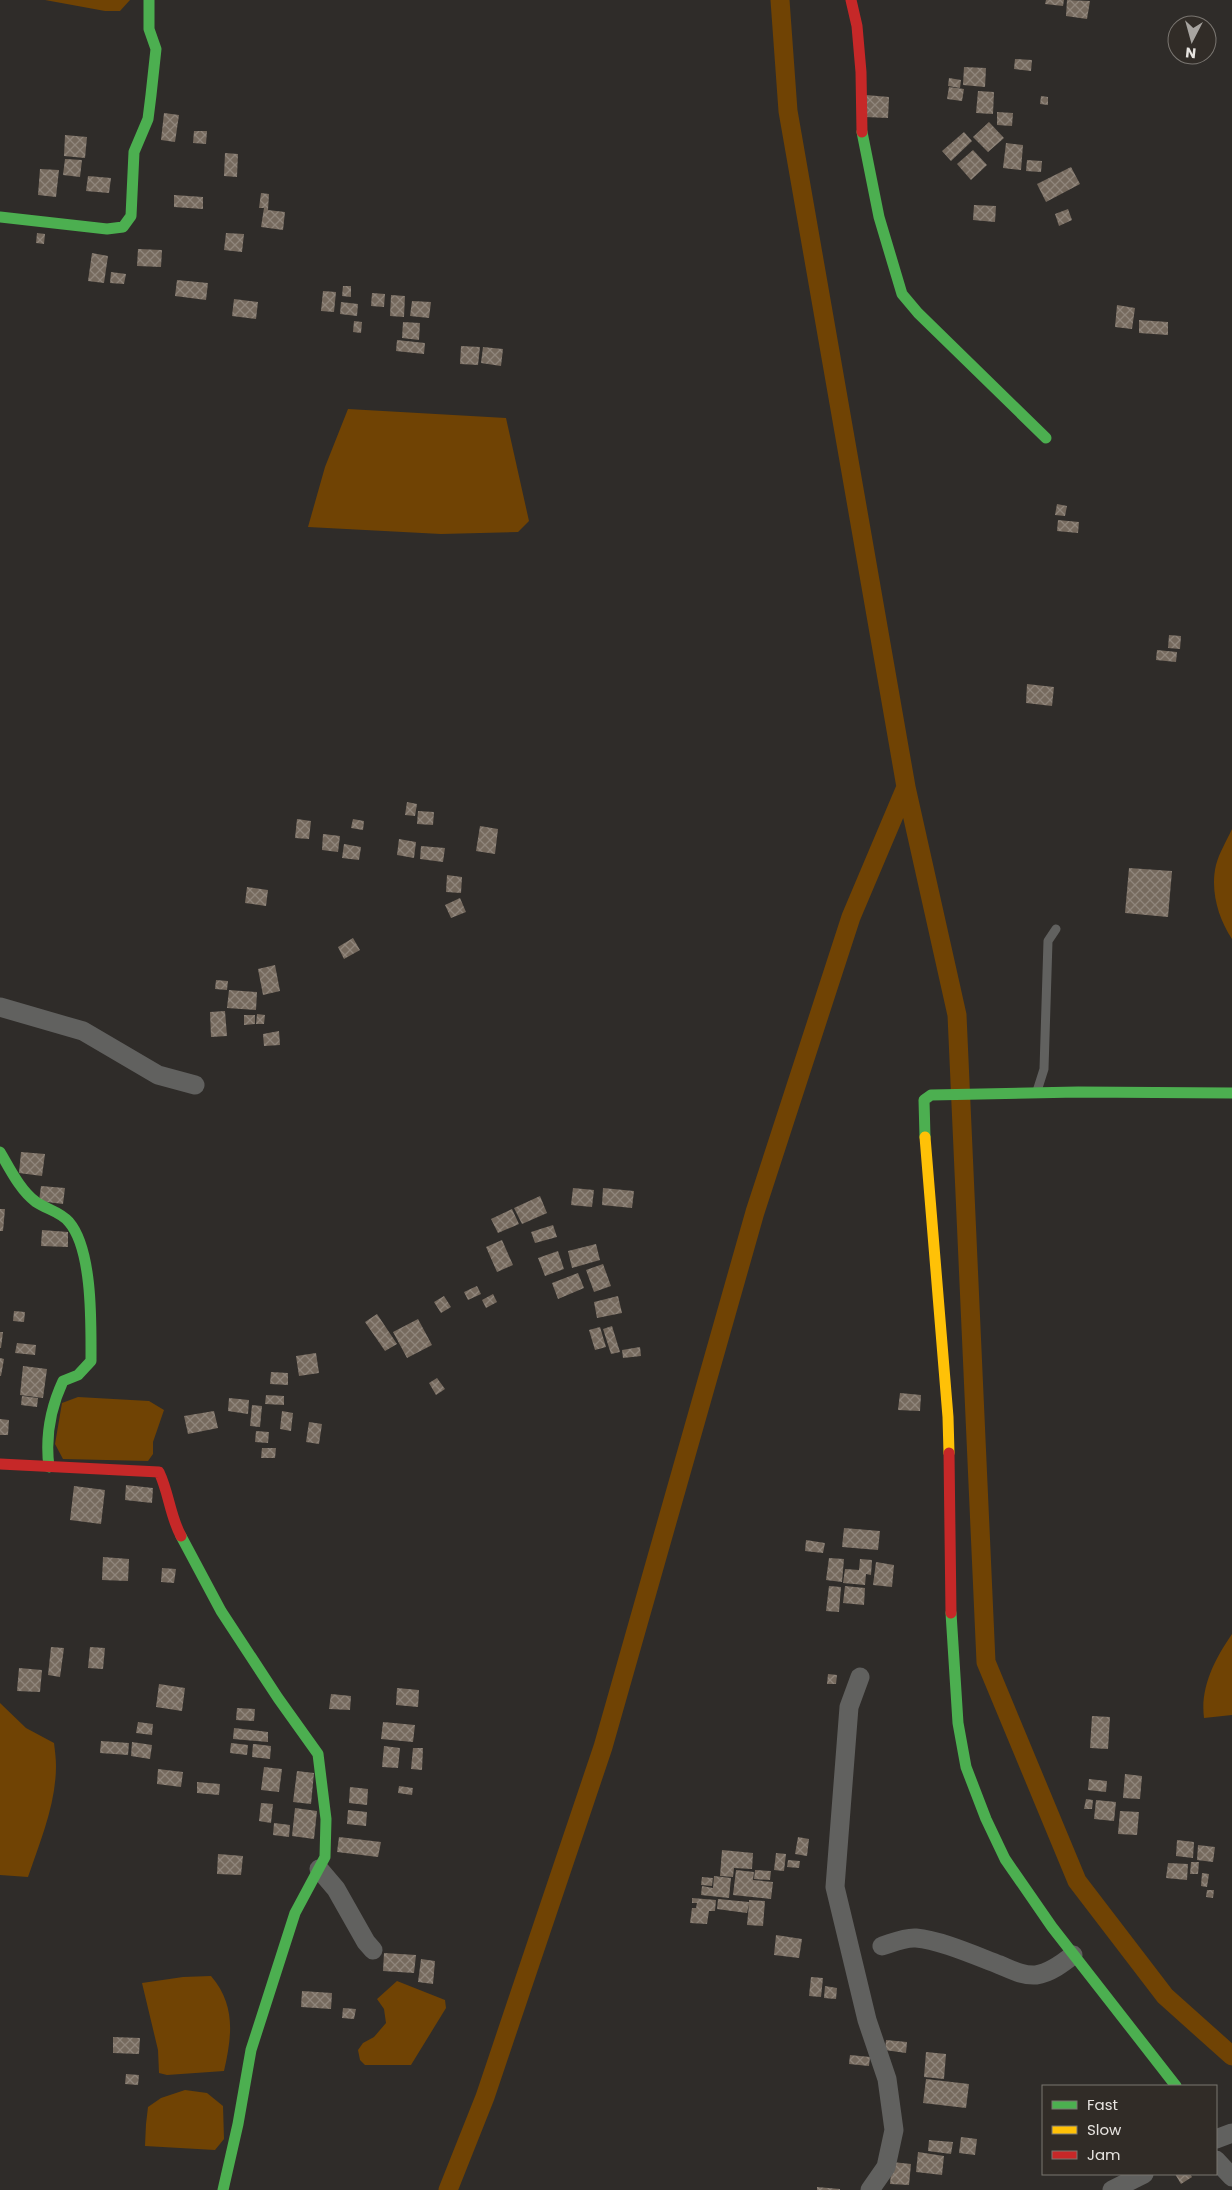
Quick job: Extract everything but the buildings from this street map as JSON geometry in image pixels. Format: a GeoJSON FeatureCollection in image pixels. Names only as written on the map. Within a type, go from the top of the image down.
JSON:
{"type":"FeatureCollection","features":[{"type":"Feature","properties":{"kind":"street"},"geometry":{"type":"LineString","coordinates":[[0,217],[107,229],[123,227],[131,216],[134,152],[148,119],[156,49],[149,29],[149,0]]}},
{"type":"Feature","properties":{"kind":"street"},"geometry":{"type":"LineString","coordinates":[[851,0],[857,26],[861,72],[861,130],[880,217],[902,294],[918,313],[1046,438]]}},
{"type":"Feature","properties":{"kind":"street"},"geometry":{"type":"LineString","coordinates":[[0,1007],[83,1031],[158,1075],[195,1085]]}},
{"type":"Feature","properties":{"kind":"street"},"geometry":{"type":"LineString","coordinates":[[1175,2085],[1073,1955],[1005,1859],[986,1819],[966,1767],[958,1723],[951,1606],[948,1417],[924,1100],[931,1095],[1232,1093]]}},
{"type":"Feature","properties":{"kind":"street"},"geometry":{"type":"LineString","coordinates":[[0,1152],[33,1199],[44,1208],[69,1222],[80,1242],[82,1252],[91,1313],[91,1361],[78,1375],[63,1381],[53,1399],[49,1414],[46,1448],[49,1467]]}},
{"type":"Feature","properties":{"kind":"street"},"geometry":{"type":"LineString","coordinates":[[0,1464],[158,1472],[165,1484],[174,1524],[221,1611],[278,1698],[318,1754],[326,1819],[325,1857],[295,1913],[251,2050],[238,2124],[222,2190]]}},
{"type":"Feature","properties":{"kind":"street"},"geometry":{"type":"LineString","coordinates":[[860,1677],[848,1707],[834,1887],[867,2020],[887,2079],[894,2130],[886,2167],[870,2190]]}},
{"type":"Feature","properties":{"kind":"street"},"geometry":{"type":"LineString","coordinates":[[319,1869],[336,1889],[366,1942],[373,1950]]}},
{"type":"Feature","properties":{"kind":"street"},"geometry":{"type":"LineString","coordinates":[[882,1946],[915,1938],[973,1955],[1016,1973],[1038,1975],[1056,1967],[1073,1955]]}},
{"type":"Feature","properties":{"kind":"street"},"geometry":{"type":"LineString","coordinates":[[1217,2139],[1232,2133]]}},
{"type":"Feature","properties":{"kind":"street"},"geometry":{"type":"LineString","coordinates":[[1217,2161],[1232,2177]]}},
{"type":"Feature","properties":{"kind":"street"},"geometry":{"type":"LineString","coordinates":[[1112,2190],[1142,2175]]}},
{"type":"Feature","properties":{"kind":"lane"},"geometry":{"type":"LineString","coordinates":[[1036,1093],[1044,1070],[1048,941],[1056,930]]}},
{"type":"Feature","properties":{"kind":"shaded area"},"geometry":{"type":"Polygon","coordinates":[[[45,0],[130,0],[120,11],[105,11],[45,0]]]}},
{"type":"Feature","properties":{"kind":"shaded area"},"geometry":{"type":"Polygon","coordinates":[[[348,409],[506,418],[529,521],[518,532],[441,534],[308,527],[325,467],[348,409]]]}},
{"type":"Feature","properties":{"kind":"shaded area"},"geometry":{"type":"Polygon","coordinates":[[[1232,829],[1232,939],[1216,904],[1214,874],[1217,860],[1232,829]]]}},
{"type":"Feature","properties":{"kind":"shaded area"},"geometry":{"type":"Polygon","coordinates":[[[78,1397],[149,1401],[164,1410],[153,1442],[153,1454],[148,1461],[63,1459],[55,1444],[62,1403],[78,1397]]]}},
{"type":"Feature","properties":{"kind":"shaded area"},"geometry":{"type":"Polygon","coordinates":[[[1232,1634],[1232,1715],[1204,1718],[1204,1695],[1210,1674],[1232,1634]]]}},
{"type":"Feature","properties":{"kind":"shaded area"},"geometry":{"type":"Polygon","coordinates":[[[0,1703],[26,1728],[54,1743],[56,1766],[53,1794],[46,1823],[28,1877],[0,1875],[0,1703]]]}},
{"type":"Feature","properties":{"kind":"shaded area"},"geometry":{"type":"Polygon","coordinates":[[[211,1976],[225,1998],[230,2021],[229,2045],[224,2071],[167,2075],[159,2073],[158,2050],[142,1983],[183,1977],[211,1976]]]}},
{"type":"Feature","properties":{"kind":"shaded area"},"geometry":{"type":"Polygon","coordinates":[[[397,1981],[445,2000],[446,2008],[411,2065],[365,2065],[360,2060],[358,2050],[363,2043],[374,2037],[386,2023],[384,2009],[377,1999],[397,1981]]]}},
{"type":"Feature","properties":{"kind":"shaded area"},"geometry":{"type":"Polygon","coordinates":[[[185,2090],[207,2093],[223,2106],[224,2139],[215,2150],[145,2146],[148,2107],[161,2098],[185,2090]]]}},
{"type":"Feature","properties":{"kind":"waterway"},"geometry":{"type":"LineString","coordinates":[[448,2190],[485,2097],[603,1747],[755,1212],[851,917],[906,787],[788,111],[780,0]]}},
{"type":"Feature","properties":{"kind":"waterway"},"geometry":{"type":"LineString","coordinates":[[906,787],[957,1015],[986,1662],[1077,1881],[1165,1996],[1232,2056]]}},
{"type":"Feature","properties":{"kind":"traffic: fast"},"geometry":{"type":"LineString","coordinates":[[0,217],[107,229],[123,227],[131,216],[134,152],[148,119],[156,49],[149,29],[149,0]]}},
{"type":"Feature","properties":{"kind":"traffic: fast"},"geometry":{"type":"LineString","coordinates":[[862,132],[879,217],[902,294],[918,313],[1046,438]]}},
{"type":"Feature","properties":{"kind":"traffic: fast"},"geometry":{"type":"LineString","coordinates":[[925,1137],[924,1100],[931,1095],[1078,1092],[1232,1093]]}},
{"type":"Feature","properties":{"kind":"traffic: fast"},"geometry":{"type":"LineString","coordinates":[[0,1152],[25,1192],[36,1202],[62,1216],[69,1222],[83,1250],[87,1269],[91,1361],[78,1375],[63,1381],[59,1391],[52,1412],[48,1434],[49,1467]]}},
{"type":"Feature","properties":{"kind":"traffic: fast"},"geometry":{"type":"LineString","coordinates":[[181,1536],[221,1611],[278,1698],[318,1754],[326,1819],[325,1857],[295,1913],[251,2050],[238,2124],[223,2190]]}},
{"type":"Feature","properties":{"kind":"traffic: fast"},"geometry":{"type":"LineString","coordinates":[[951,1613],[958,1723],[966,1767],[986,1819],[1005,1859],[1052,1927],[1175,2085]]}},
{"type":"Feature","properties":{"kind":"traffic: slow"},"geometry":{"type":"LineString","coordinates":[[925,1137],[948,1417],[949,1453]]}},
{"type":"Feature","properties":{"kind":"traffic: jam"},"geometry":{"type":"LineString","coordinates":[[851,0],[857,26],[861,72],[862,132]]}},
{"type":"Feature","properties":{"kind":"traffic: jam"},"geometry":{"type":"LineString","coordinates":[[949,1453],[951,1613]]}},
{"type":"Feature","properties":{"kind":"traffic: jam"},"geometry":{"type":"LineString","coordinates":[[0,1464],[159,1472],[174,1521],[181,1536]]}}]}
